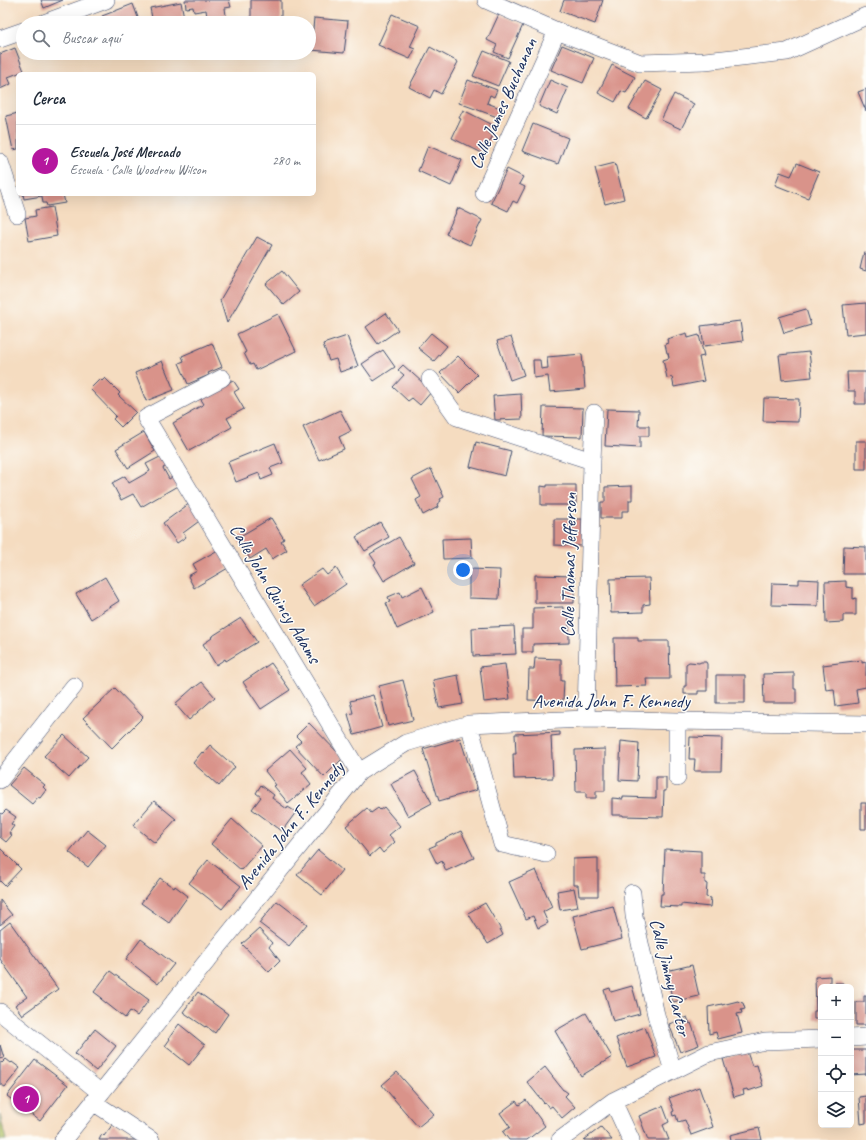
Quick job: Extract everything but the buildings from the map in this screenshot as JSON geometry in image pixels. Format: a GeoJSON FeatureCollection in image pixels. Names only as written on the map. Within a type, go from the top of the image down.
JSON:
{"type":"FeatureCollection","features":[{"type":"Feature","properties":{"kind":"street"},"geometry":{"type":"LineString","coordinates":[[63,16],[106,0]]}},
{"type":"Feature","properties":{"kind":"street"},"geometry":{"type":"LineString","coordinates":[[486,0],[557,31],[640,63],[705,61],[787,52],[866,16]]}},
{"type":"Feature","properties":{"kind":"street","name":"Calle James Buchanan"},"geometry":{"type":"LineString","coordinates":[[484,193],[557,31]]}},
{"type":"Feature","properties":{"kind":"street"},"geometry":{"type":"LineString","coordinates":[[0,39],[16,33]]}},
{"type":"Feature","properties":{"kind":"street"},"geometry":{"type":"LineString","coordinates":[[0,162],[17,214]]}},
{"type":"Feature","properties":{"kind":"street","name":"Calle John Quincy Adams"},"geometry":{"type":"LineString","coordinates":[[222,378],[146,418],[359,772]]}},
{"type":"Feature","properties":{"kind":"street"},"geometry":{"type":"LineString","coordinates":[[430,379],[457,417],[592,460]]}},
{"type":"Feature","properties":{"kind":"street","name":"Calle Thomas Jefferson"},"geometry":{"type":"LineString","coordinates":[[586,719],[594,413]]}},
{"type":"Feature","properties":{"kind":"street"},"geometry":{"type":"LineString","coordinates":[[0,780],[74,686]]}},
{"type":"Feature","properties":{"kind":"street","name":"Avenida John F. Kennedy"},"geometry":{"type":"LineString","coordinates":[[63,1140],[359,772],[406,743],[469,724],[586,719],[866,724]]}},
{"type":"Feature","properties":{"kind":"street"},"geometry":{"type":"LineString","coordinates":[[677,721],[677,778]]}},
{"type":"Feature","properties":{"kind":"street"},"geometry":{"type":"LineString","coordinates":[[469,724],[502,844],[546,854]]}},
{"type":"Feature","properties":{"kind":"street","name":"Calle Jimmy Carter"},"geometry":{"type":"LineString","coordinates":[[632,893],[634,916],[656,1015],[673,1071]]}},
{"type":"Feature","properties":{"kind":"street"},"geometry":{"type":"LineString","coordinates":[[0,1012],[97,1097],[151,1140]]}},
{"type":"Feature","properties":{"kind":"street"},"geometry":{"type":"LineString","coordinates":[[854,1038],[866,1037]]}},
{"type":"Feature","properties":{"kind":"street"},"geometry":{"type":"LineString","coordinates":[[560,1140],[613,1101],[709,1053],[765,1041],[818,1039]]}},
{"type":"Feature","properties":{"kind":"street"},"geometry":{"type":"LineString","coordinates":[[613,1101],[631,1140]]}},
{"type":"Feature","properties":{"kind":"green space"},"geometry":{"type":"Polygon","coordinates":[[[0,1115],[6,1140],[0,1140],[0,1115]]]}},
{"type":"Feature","properties":{"kind":"place","name":"Escuela José Mercado"},"geometry":{"type":"Point","coordinates":[26,1099]}}]}
